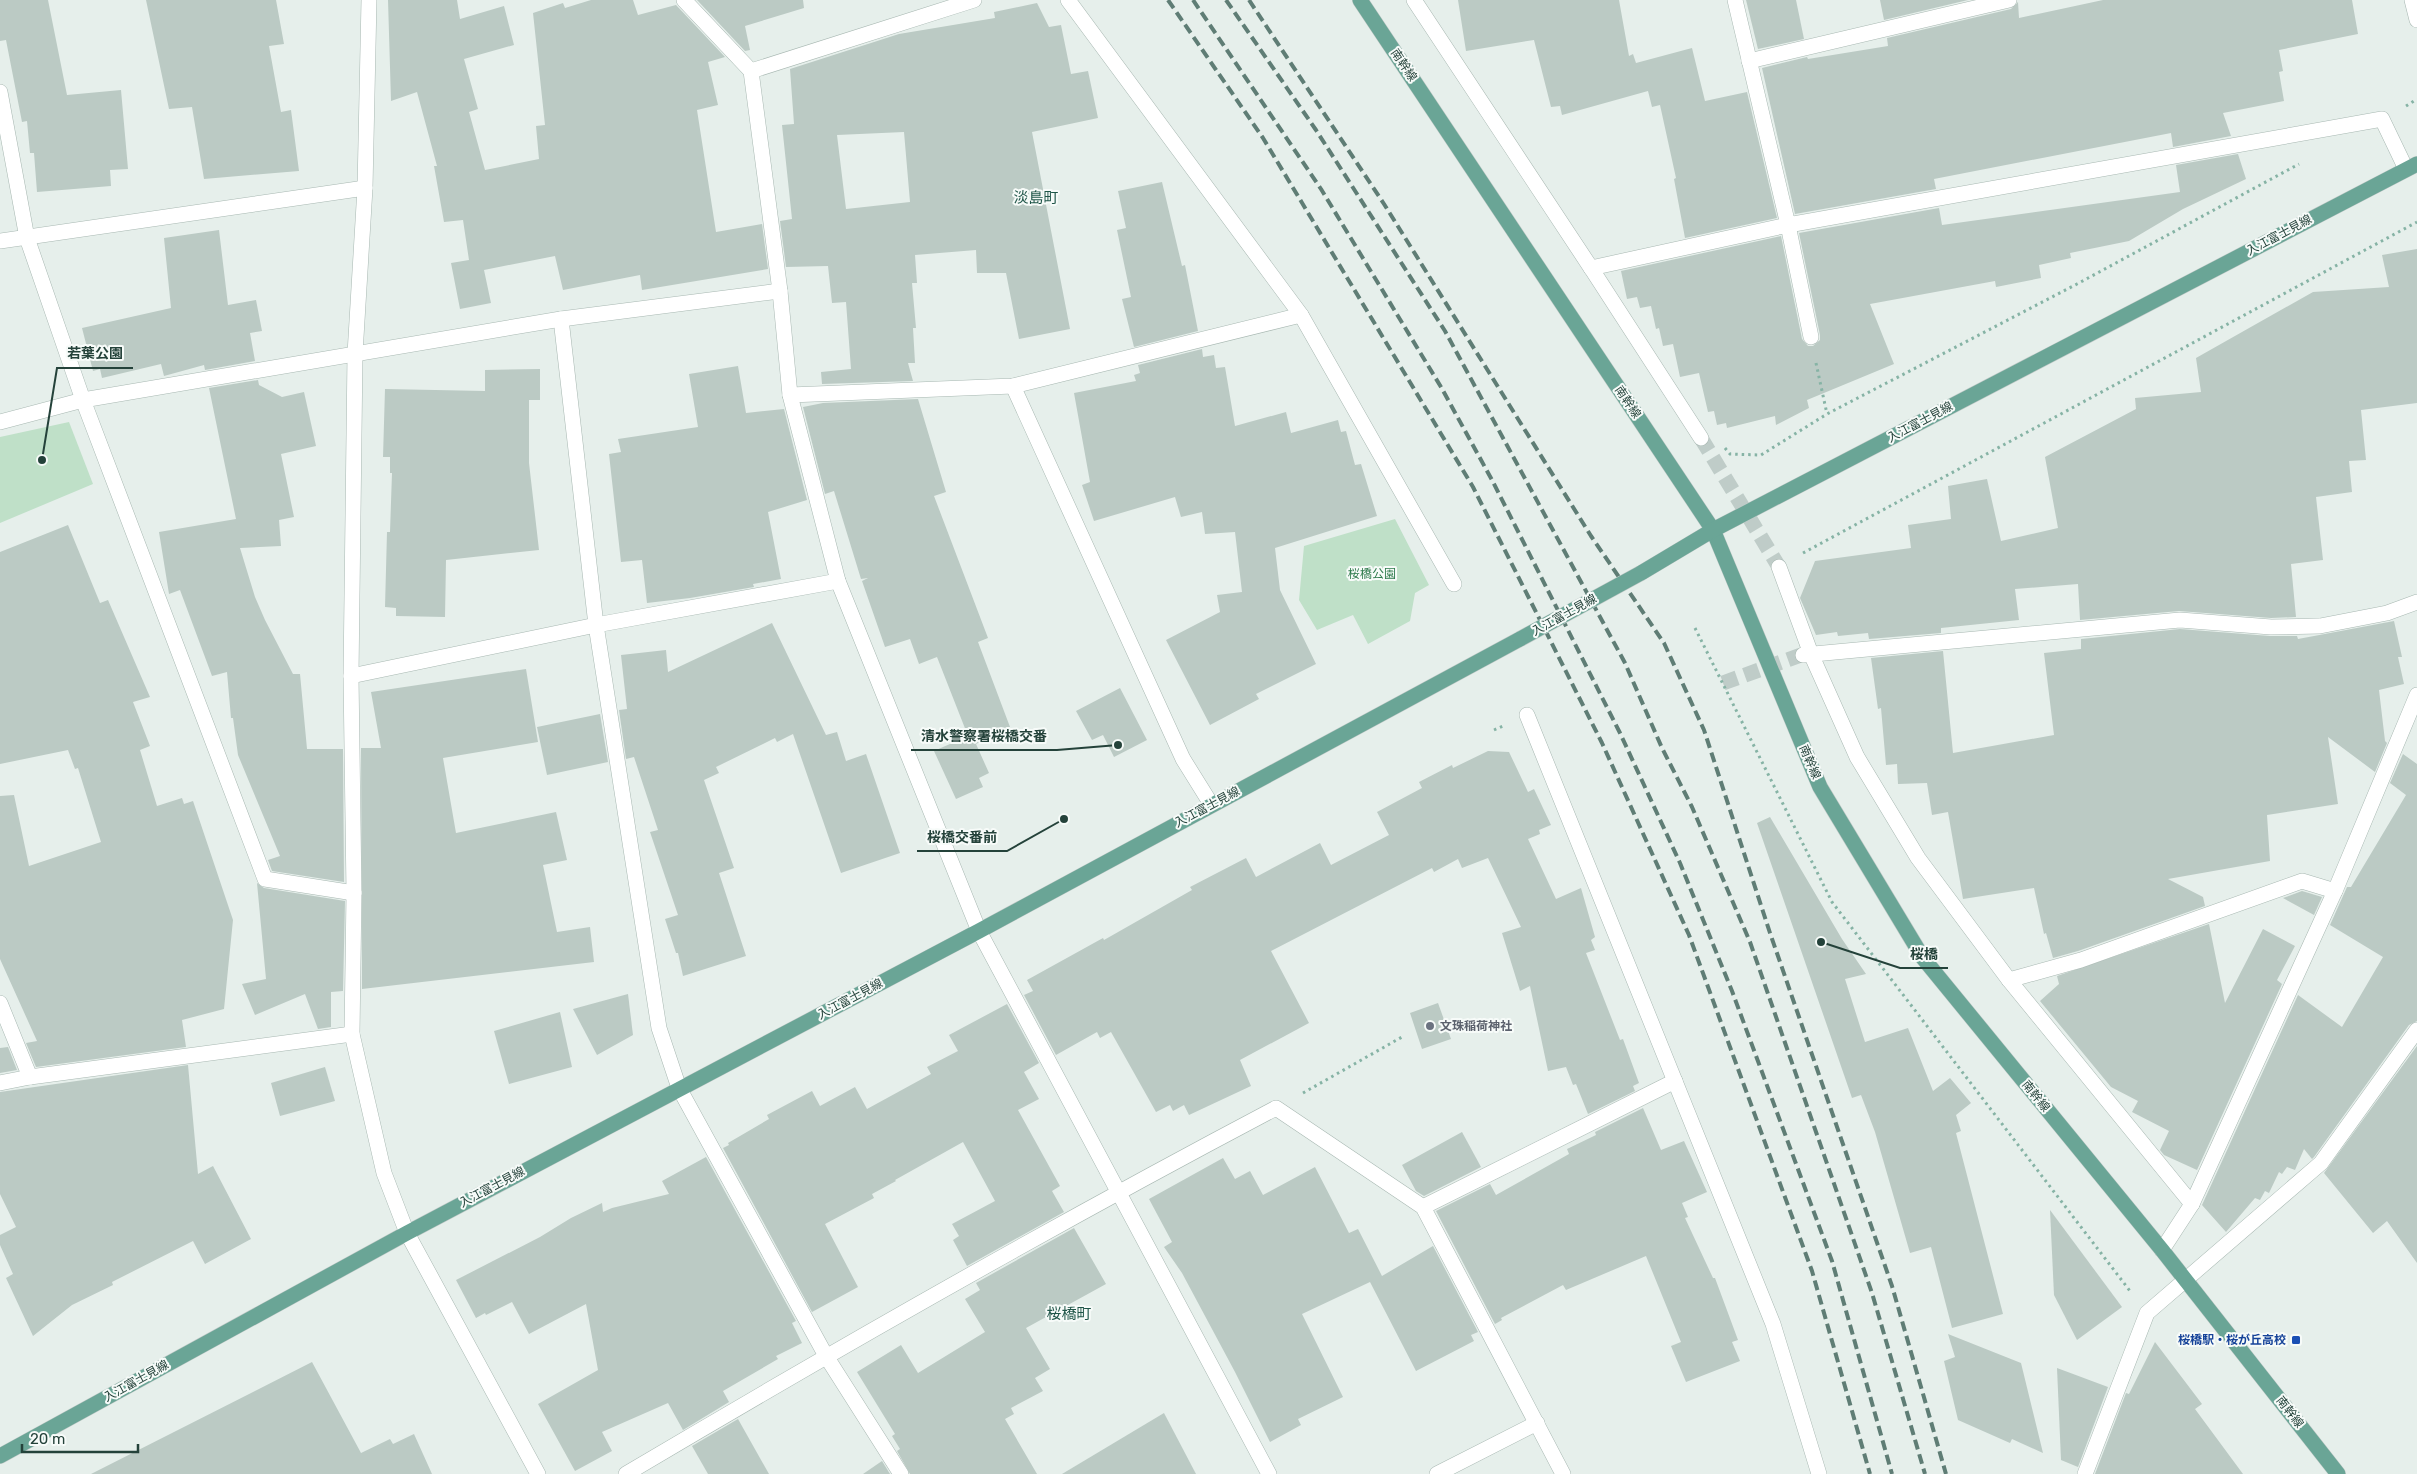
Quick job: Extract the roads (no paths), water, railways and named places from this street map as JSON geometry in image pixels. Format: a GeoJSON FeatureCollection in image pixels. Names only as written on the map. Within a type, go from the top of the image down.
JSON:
{"type":"FeatureCollection","features":[{"type":"Feature","properties":{"kind":"main road","name":"南幹線"},"geometry":{"type":"LineString","coordinates":[[1360,0],[1713,530],[1820,787],[1923,958],[2187,1280],[2338,1474]]}},
{"type":"Feature","properties":{"kind":"main road","name":"入江富士見線"},"geometry":{"type":"LineString","coordinates":[[0,1456],[407,1233],[979,931],[1211,804],[1520,639],[1640,573],[1713,530],[2411,166]]}},
{"type":"Feature","properties":{"kind":"street"},"geometry":{"type":"LineString","coordinates":[[369,0],[365,188],[355,354],[351,676],[354,894],[352,1034],[381,1164],[407,1233],[538,1474]]}},
{"type":"Feature","properties":{"kind":"street"},"geometry":{"type":"LineString","coordinates":[[684,0],[751,71],[780,291],[790,396],[838,581],[979,931],[1120,1191],[1269,1474]]}},
{"type":"Feature","properties":{"kind":"street"},"geometry":{"type":"LineString","coordinates":[[751,71],[974,0]]}},
{"type":"Feature","properties":{"kind":"street"},"geometry":{"type":"LineString","coordinates":[[1068,0],[1301,315],[1454,584]]}},
{"type":"Feature","properties":{"kind":"street"},"geometry":{"type":"LineString","coordinates":[[1414,0],[1591,268],[1700,438]]}},
{"type":"Feature","properties":{"kind":"street"},"geometry":{"type":"LineString","coordinates":[[1735,0],[1788,225],[1811,338]]}},
{"type":"Feature","properties":{"kind":"street"},"geometry":{"type":"LineString","coordinates":[[1749,61],[1976,4],[2009,0]]}},
{"type":"Feature","properties":{"kind":"street"},"geometry":{"type":"LineString","coordinates":[[2412,0],[2417,20]]}},
{"type":"Feature","properties":{"kind":"street"},"geometry":{"type":"LineString","coordinates":[[0,92],[27,238],[83,400],[265,879],[354,894]]}},
{"type":"Feature","properties":{"kind":"street"},"geometry":{"type":"LineString","coordinates":[[1591,268],[1788,225],[2382,119],[2411,166]]}},
{"type":"Feature","properties":{"kind":"street"},"geometry":{"type":"LineString","coordinates":[[0,241],[365,188]]}},
{"type":"Feature","properties":{"kind":"street"},"geometry":{"type":"LineString","coordinates":[[0,422],[83,400],[561,319],[780,291]]}},
{"type":"Feature","properties":{"kind":"street"},"geometry":{"type":"LineString","coordinates":[[790,396],[1013,386],[1301,315]]}},
{"type":"Feature","properties":{"kind":"street"},"geometry":{"type":"LineString","coordinates":[[561,319],[596,625],[659,1028],[679,1088],[826,1356],[901,1474]]}},
{"type":"Feature","properties":{"kind":"street"},"geometry":{"type":"LineString","coordinates":[[1013,386],[1183,760],[1211,804]]}},
{"type":"Feature","properties":{"kind":"street"},"geometry":{"type":"LineString","coordinates":[[1779,566],[1806,655],[1857,757],[1918,858],[2009,980],[2192,1204]]}},
{"type":"Feature","properties":{"kind":"street"},"geometry":{"type":"LineString","coordinates":[[351,676],[596,625],[838,581]]}},
{"type":"Feature","properties":{"kind":"street"},"geometry":{"type":"LineString","coordinates":[[1806,655],[2180,620],[2271,627],[2320,626],[2387,612],[2417,602]]}},
{"type":"Feature","properties":{"kind":"street"},"geometry":{"type":"LineString","coordinates":[[2162,1250],[2192,1204],[2335,891],[2417,695]]}},
{"type":"Feature","properties":{"kind":"street"},"geometry":{"type":"LineString","coordinates":[[1527,715],[1773,1324],[1820,1474]]}},
{"type":"Feature","properties":{"kind":"street"},"geometry":{"type":"LineString","coordinates":[[2009,980],[2081,960],[2302,881],[2335,891]]}},
{"type":"Feature","properties":{"kind":"street"},"geometry":{"type":"LineString","coordinates":[[0,1003],[30,1077]]}},
{"type":"Feature","properties":{"kind":"street"},"geometry":{"type":"LineString","coordinates":[[2085,1474],[2147,1313],[2322,1163],[2417,1030]]}},
{"type":"Feature","properties":{"kind":"street"},"geometry":{"type":"LineString","coordinates":[[0,1083],[30,1077],[352,1034]]}},
{"type":"Feature","properties":{"kind":"street"},"geometry":{"type":"LineString","coordinates":[[1423,1207],[1675,1081]]}},
{"type":"Feature","properties":{"kind":"street"},"geometry":{"type":"LineString","coordinates":[[626,1474],[826,1356],[1120,1191],[1276,1108],[1423,1207],[1563,1474]]}},
{"type":"Feature","properties":{"kind":"street"},"geometry":{"type":"LineString","coordinates":[[1437,1474],[1537,1423]]}},
{"type":"Feature","properties":{"kind":"tunnel"},"geometry":{"type":"LineString","coordinates":[[1701,438],[1779,567]]}},
{"type":"Feature","properties":{"kind":"tunnel"},"geometry":{"type":"LineString","coordinates":[[1723,683],[1801,655]]}},
{"type":"Feature","properties":{"kind":"railway"},"geometry":{"type":"LineString","coordinates":[[1168,0],[1263,138],[1473,487],[1602,743],[1689,935],[1812,1271],[1870,1474]]}},
{"type":"Feature","properties":{"kind":"railway"},"geometry":{"type":"LineString","coordinates":[[1193,0],[1321,189],[1441,387],[1492,480],[1620,733],[1680,863],[1732,991],[1832,1261],[1892,1474]]}},
{"type":"Feature","properties":{"kind":"railway"},"geometry":{"type":"LineString","coordinates":[[1226,0],[1316,130],[1445,331],[1625,663],[1662,748],[1692,807],[1750,942],[1872,1293],[1925,1474]]}},
{"type":"Feature","properties":{"kind":"railway"},"geometry":{"type":"LineString","coordinates":[[1249,0],[1384,204],[1591,536],[1664,643],[1704,730],[1770,933],[1892,1286],[1946,1474]]}},
{"type":"Feature","properties":{"kind":"place","name":"若葉公園"},"geometry":{"type":"Point","coordinates":[42,460]}},
{"type":"Feature","properties":{"kind":"place","name":"清水警察署桜橋交番"},"geometry":{"type":"Point","coordinates":[1118,745]}},
{"type":"Feature","properties":{"kind":"place","name":"桜橋交番前"},"geometry":{"type":"Point","coordinates":[1064,819]}},
{"type":"Feature","properties":{"kind":"place","name":"桜橋"},"geometry":{"type":"Point","coordinates":[1821,942]}},
{"type":"Feature","properties":{"kind":"place","name":"文珠稲荷神社"},"geometry":{"type":"Point","coordinates":[1430,1026]}},
{"type":"Feature","properties":{"kind":"place","name":"桜橋駅・桜が丘高校"},"geometry":{"type":"Point","coordinates":[2296,1340]}},
{"type":"Feature","properties":{"kind":"district","name":"淡島町"},"geometry":{"type":"Point","coordinates":[1036,198]}},
{"type":"Feature","properties":{"kind":"district","name":"桜橋町"},"geometry":{"type":"Point","coordinates":[1069,1314]}},
{"type":"Feature","properties":{"kind":"park label","name":"桜橋公園"},"geometry":{"type":"Point","coordinates":[1372,574]}}]}
